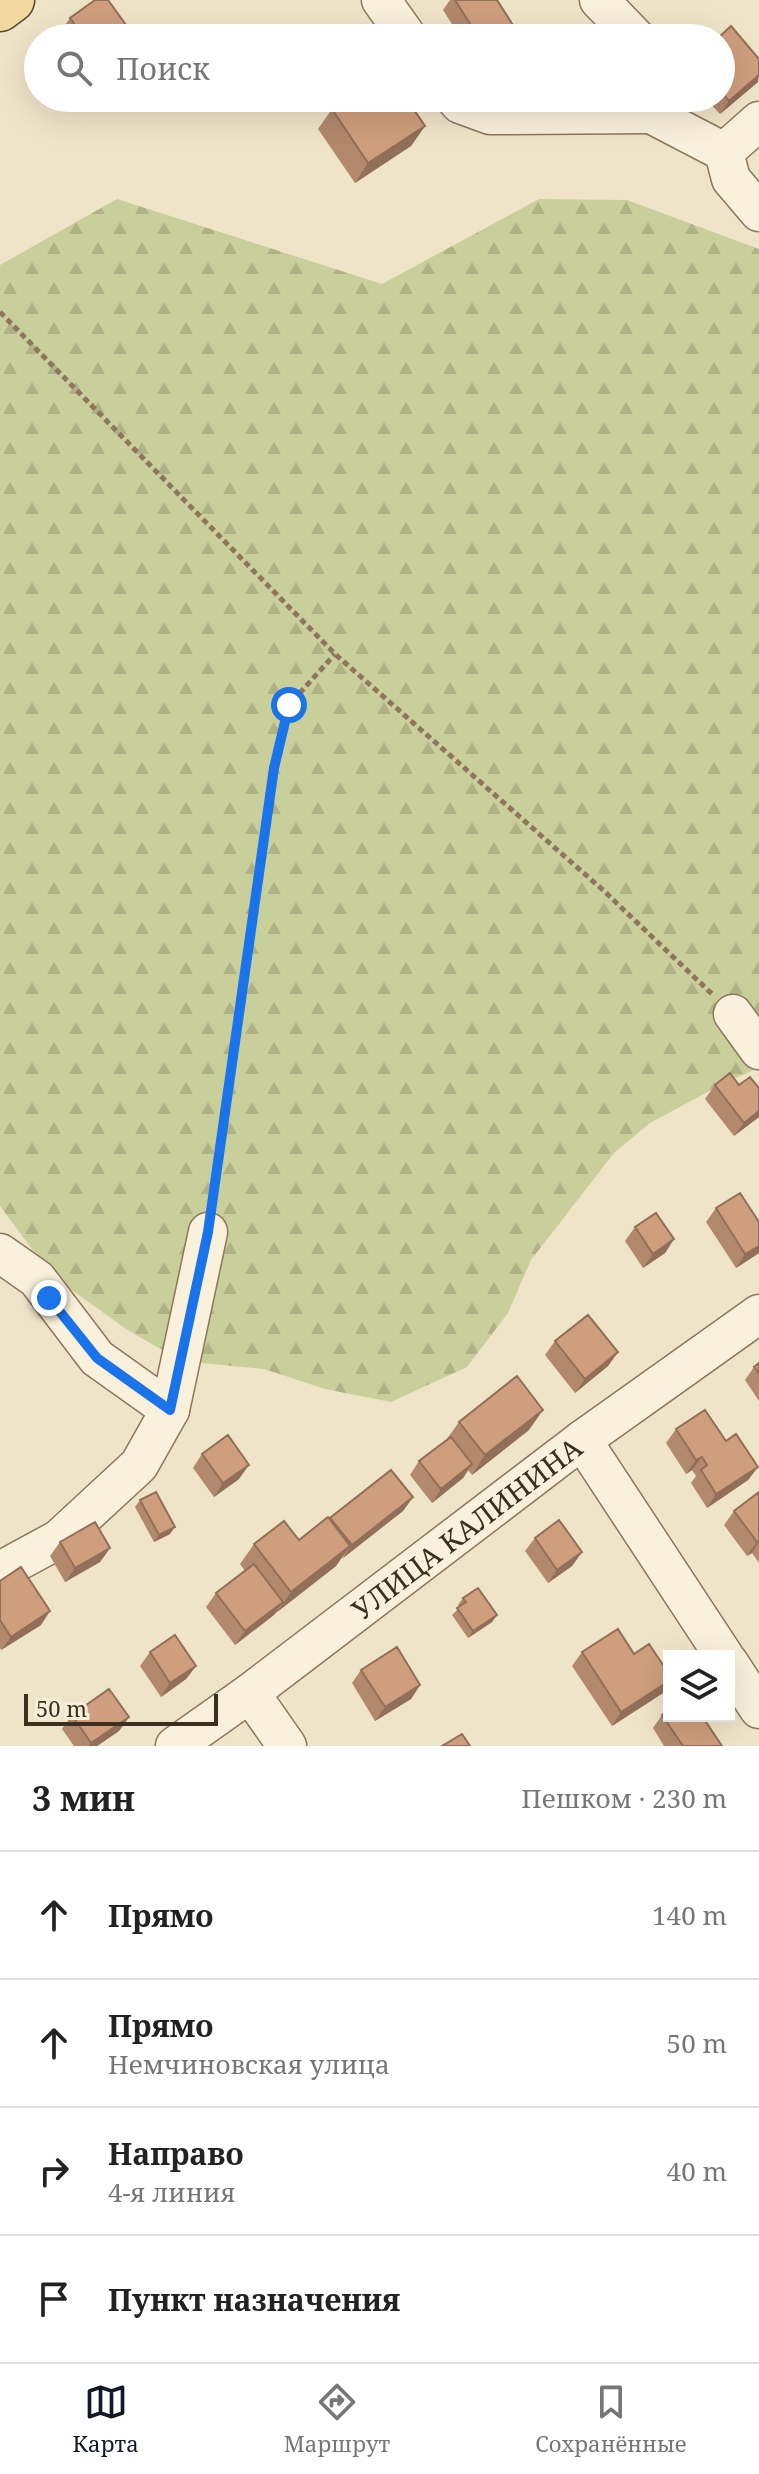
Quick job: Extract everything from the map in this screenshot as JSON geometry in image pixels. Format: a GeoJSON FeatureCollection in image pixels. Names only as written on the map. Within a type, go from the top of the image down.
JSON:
{"type":"FeatureCollection","features":[{"type":"Feature","properties":{"kind":"main road"},"geometry":{"type":"LineString","coordinates":[[0,9],[12,0]]}},
{"type":"Feature","properties":{"kind":"street"},"geometry":{"type":"LineString","coordinates":[[381,0],[398,24]]}},
{"type":"Feature","properties":{"kind":"street"},"geometry":{"type":"LineString","coordinates":[[599,0],[622,24]]}},
{"type":"Feature","properties":{"kind":"street"},"geometry":{"type":"LineString","coordinates":[[482,112],[490,115],[544,112]]}},
{"type":"Feature","properties":{"kind":"street"},"geometry":{"type":"LineString","coordinates":[[661,112],[724,152],[731,179],[759,212]]}},
{"type":"Feature","properties":{"kind":"street"},"geometry":{"type":"LineString","coordinates":[[724,152],[759,121]]}},
{"type":"Feature","properties":{"kind":"street"},"geometry":{"type":"LineString","coordinates":[[733,1014],[759,1050]]}},
{"type":"Feature","properties":{"kind":"street"},"geometry":{"type":"LineString","coordinates":[[0,1571],[59,1539],[139,1465],[170,1410],[208,1232]]}},
{"type":"Feature","properties":{"kind":"street"},"geometry":{"type":"LineString","coordinates":[[0,1253],[37,1279],[97,1358],[170,1410]]}},
{"type":"Feature","properties":{"kind":"street","name":"УЛИЦА КАЛИНИНА"},"geometry":{"type":"LineString","coordinates":[[175,1746],[250,1693],[582,1440],[759,1314]]}},
{"type":"Feature","properties":{"kind":"street"},"geometry":{"type":"LineString","coordinates":[[582,1440],[720,1650]]}},
{"type":"Feature","properties":{"kind":"street"},"geometry":{"type":"LineString","coordinates":[[735,1672],[759,1709]]}},
{"type":"Feature","properties":{"kind":"street"},"geometry":{"type":"LineString","coordinates":[[250,1693],[287,1746]]}},
{"type":"Feature","properties":{"kind":"path"},"geometry":{"type":"LineString","coordinates":[[0,312],[335,654],[604,891],[733,1014]]}},
{"type":"Feature","properties":{"kind":"path"},"geometry":{"type":"LineString","coordinates":[[208,1232],[274,768],[289,705],[335,654]]}},
{"type":"Feature","properties":{"kind":"green space"},"geometry":{"type":"Polygon","coordinates":[[[117,199],[382,284],[539,199],[627,200],[759,249],[759,1068],[650,1123],[614,1153],[531,1260],[508,1313],[467,1367],[391,1402],[325,1389],[264,1369],[181,1361],[126,1329],[62,1283],[0,1206],[0,265],[117,199]]]}},
{"type":"Feature","properties":{"kind":"building"},"geometry":{"type":"Polygon","coordinates":[[[95,0],[108,0],[125,24],[74,24],[70,18],[95,0]]]}},
{"type":"Feature","properties":{"kind":"building"},"geometry":{"type":"Polygon","coordinates":[[[455,0],[497,0],[512,24],[470,24],[455,0]]]}},
{"type":"Feature","properties":{"kind":"building"},"geometry":{"type":"Polygon","coordinates":[[[735,31],[759,59],[759,75],[735,96],[735,31]]]}},
{"type":"Feature","properties":{"kind":"building"},"geometry":{"type":"Polygon","coordinates":[[[334,112],[416,112],[425,126],[368,163],[334,112]]]}},
{"type":"Feature","properties":{"kind":"building"},"geometry":{"type":"Polygon","coordinates":[[[730,1073],[739,1085],[750,1077],[759,1088],[759,1111],[744,1123],[715,1085],[730,1073]]]}},
{"type":"Feature","properties":{"kind":"building"},"geometry":{"type":"Polygon","coordinates":[[[740,1193],[759,1222],[759,1246],[745,1254],[716,1208],[740,1193]]]}},
{"type":"Feature","properties":{"kind":"building"},"geometry":{"type":"Polygon","coordinates":[[[656,1213],[674,1239],[653,1254],[635,1227],[656,1213]]]}},
{"type":"Feature","properties":{"kind":"building"},"geometry":{"type":"Polygon","coordinates":[[[588,1315],[618,1352],[585,1379],[555,1341],[588,1315]]]}},
{"type":"Feature","properties":{"kind":"building"},"geometry":{"type":"Polygon","coordinates":[[[517,1376],[543,1410],[485,1455],[459,1422],[517,1376]]]}},
{"type":"Feature","properties":{"kind":"building"},"geometry":{"type":"Polygon","coordinates":[[[705,1410],[726,1441],[736,1434],[758,1467],[716,1494],[701,1470],[707,1465],[702,1457],[696,1460],[676,1429],[705,1410]]]}},
{"type":"Feature","properties":{"kind":"building"},"geometry":{"type":"Polygon","coordinates":[[[228,1435],[249,1465],[223,1483],[202,1454],[228,1435]]]}},
{"type":"Feature","properties":{"kind":"building"},"geometry":{"type":"Polygon","coordinates":[[[451,1437],[472,1464],[441,1489],[419,1461],[451,1437]]]}},
{"type":"Feature","properties":{"kind":"building"},"geometry":{"type":"Polygon","coordinates":[[[391,1470],[413,1497],[352,1545],[330,1518],[391,1470]]]}},
{"type":"Feature","properties":{"kind":"building"},"geometry":{"type":"Polygon","coordinates":[[[156,1492],[175,1527],[159,1535],[140,1500],[156,1492]]]}},
{"type":"Feature","properties":{"kind":"building"},"geometry":{"type":"Polygon","coordinates":[[[759,1492],[759,1541],[757,1542],[734,1511],[759,1492]]]}},
{"type":"Feature","properties":{"kind":"building"},"geometry":{"type":"Polygon","coordinates":[[[328,1517],[350,1546],[291,1592],[254,1544],[284,1521],[299,1540],[328,1517]]]}},
{"type":"Feature","properties":{"kind":"building"},"geometry":{"type":"Polygon","coordinates":[[[559,1520],[582,1552],[557,1570],[535,1538],[559,1520]]]}},
{"type":"Feature","properties":{"kind":"building"},"geometry":{"type":"Polygon","coordinates":[[[95,1522],[110,1548],[75,1568],[60,1542],[95,1522]]]}},
{"type":"Feature","properties":{"kind":"building"},"geometry":{"type":"Polygon","coordinates":[[[254,1564],[283,1602],[245,1631],[216,1593],[254,1564]]]}},
{"type":"Feature","properties":{"kind":"building"},"geometry":{"type":"Polygon","coordinates":[[[21,1567],[50,1611],[11,1637],[0,1620],[0,1581],[21,1567]]]}},
{"type":"Feature","properties":{"kind":"building"},"geometry":{"type":"Polygon","coordinates":[[[478,1588],[497,1615],[473,1631],[457,1608],[466,1602],[463,1598],[478,1588]]]}},
{"type":"Feature","properties":{"kind":"building"},"geometry":{"type":"Polygon","coordinates":[[[618,1629],[634,1654],[649,1644],[663,1665],[663,1685],[621,1712],[582,1652],[618,1629]]]}},
{"type":"Feature","properties":{"kind":"building"},"geometry":{"type":"Polygon","coordinates":[[[175,1635],[196,1666],[170,1683],[150,1652],[175,1635]]]}},
{"type":"Feature","properties":{"kind":"building"},"geometry":{"type":"Polygon","coordinates":[[[397,1647],[420,1685],[385,1707],[361,1670],[397,1647]]]}},
{"type":"Feature","properties":{"kind":"building"},"geometry":{"type":"Polygon","coordinates":[[[109,1689],[129,1717],[91,1743],[72,1715],[109,1689]]]}},
{"type":"Feature","properties":{"kind":"building"},"geometry":{"type":"Polygon","coordinates":[[[667,1722],[706,1722],[722,1746],[683,1746],[667,1722]]]}},
{"type":"Feature","properties":{"kind":"building"},"geometry":{"type":"Polygon","coordinates":[[[462,1734],[470,1746],[442,1746],[462,1734]]]}},
{"type":"Feature","properties":{"kind":"route"},"geometry":{"type":"LineString","coordinates":[[49,1298],[97,1358],[170,1410],[208,1232],[274,768],[289,705]]}}]}
